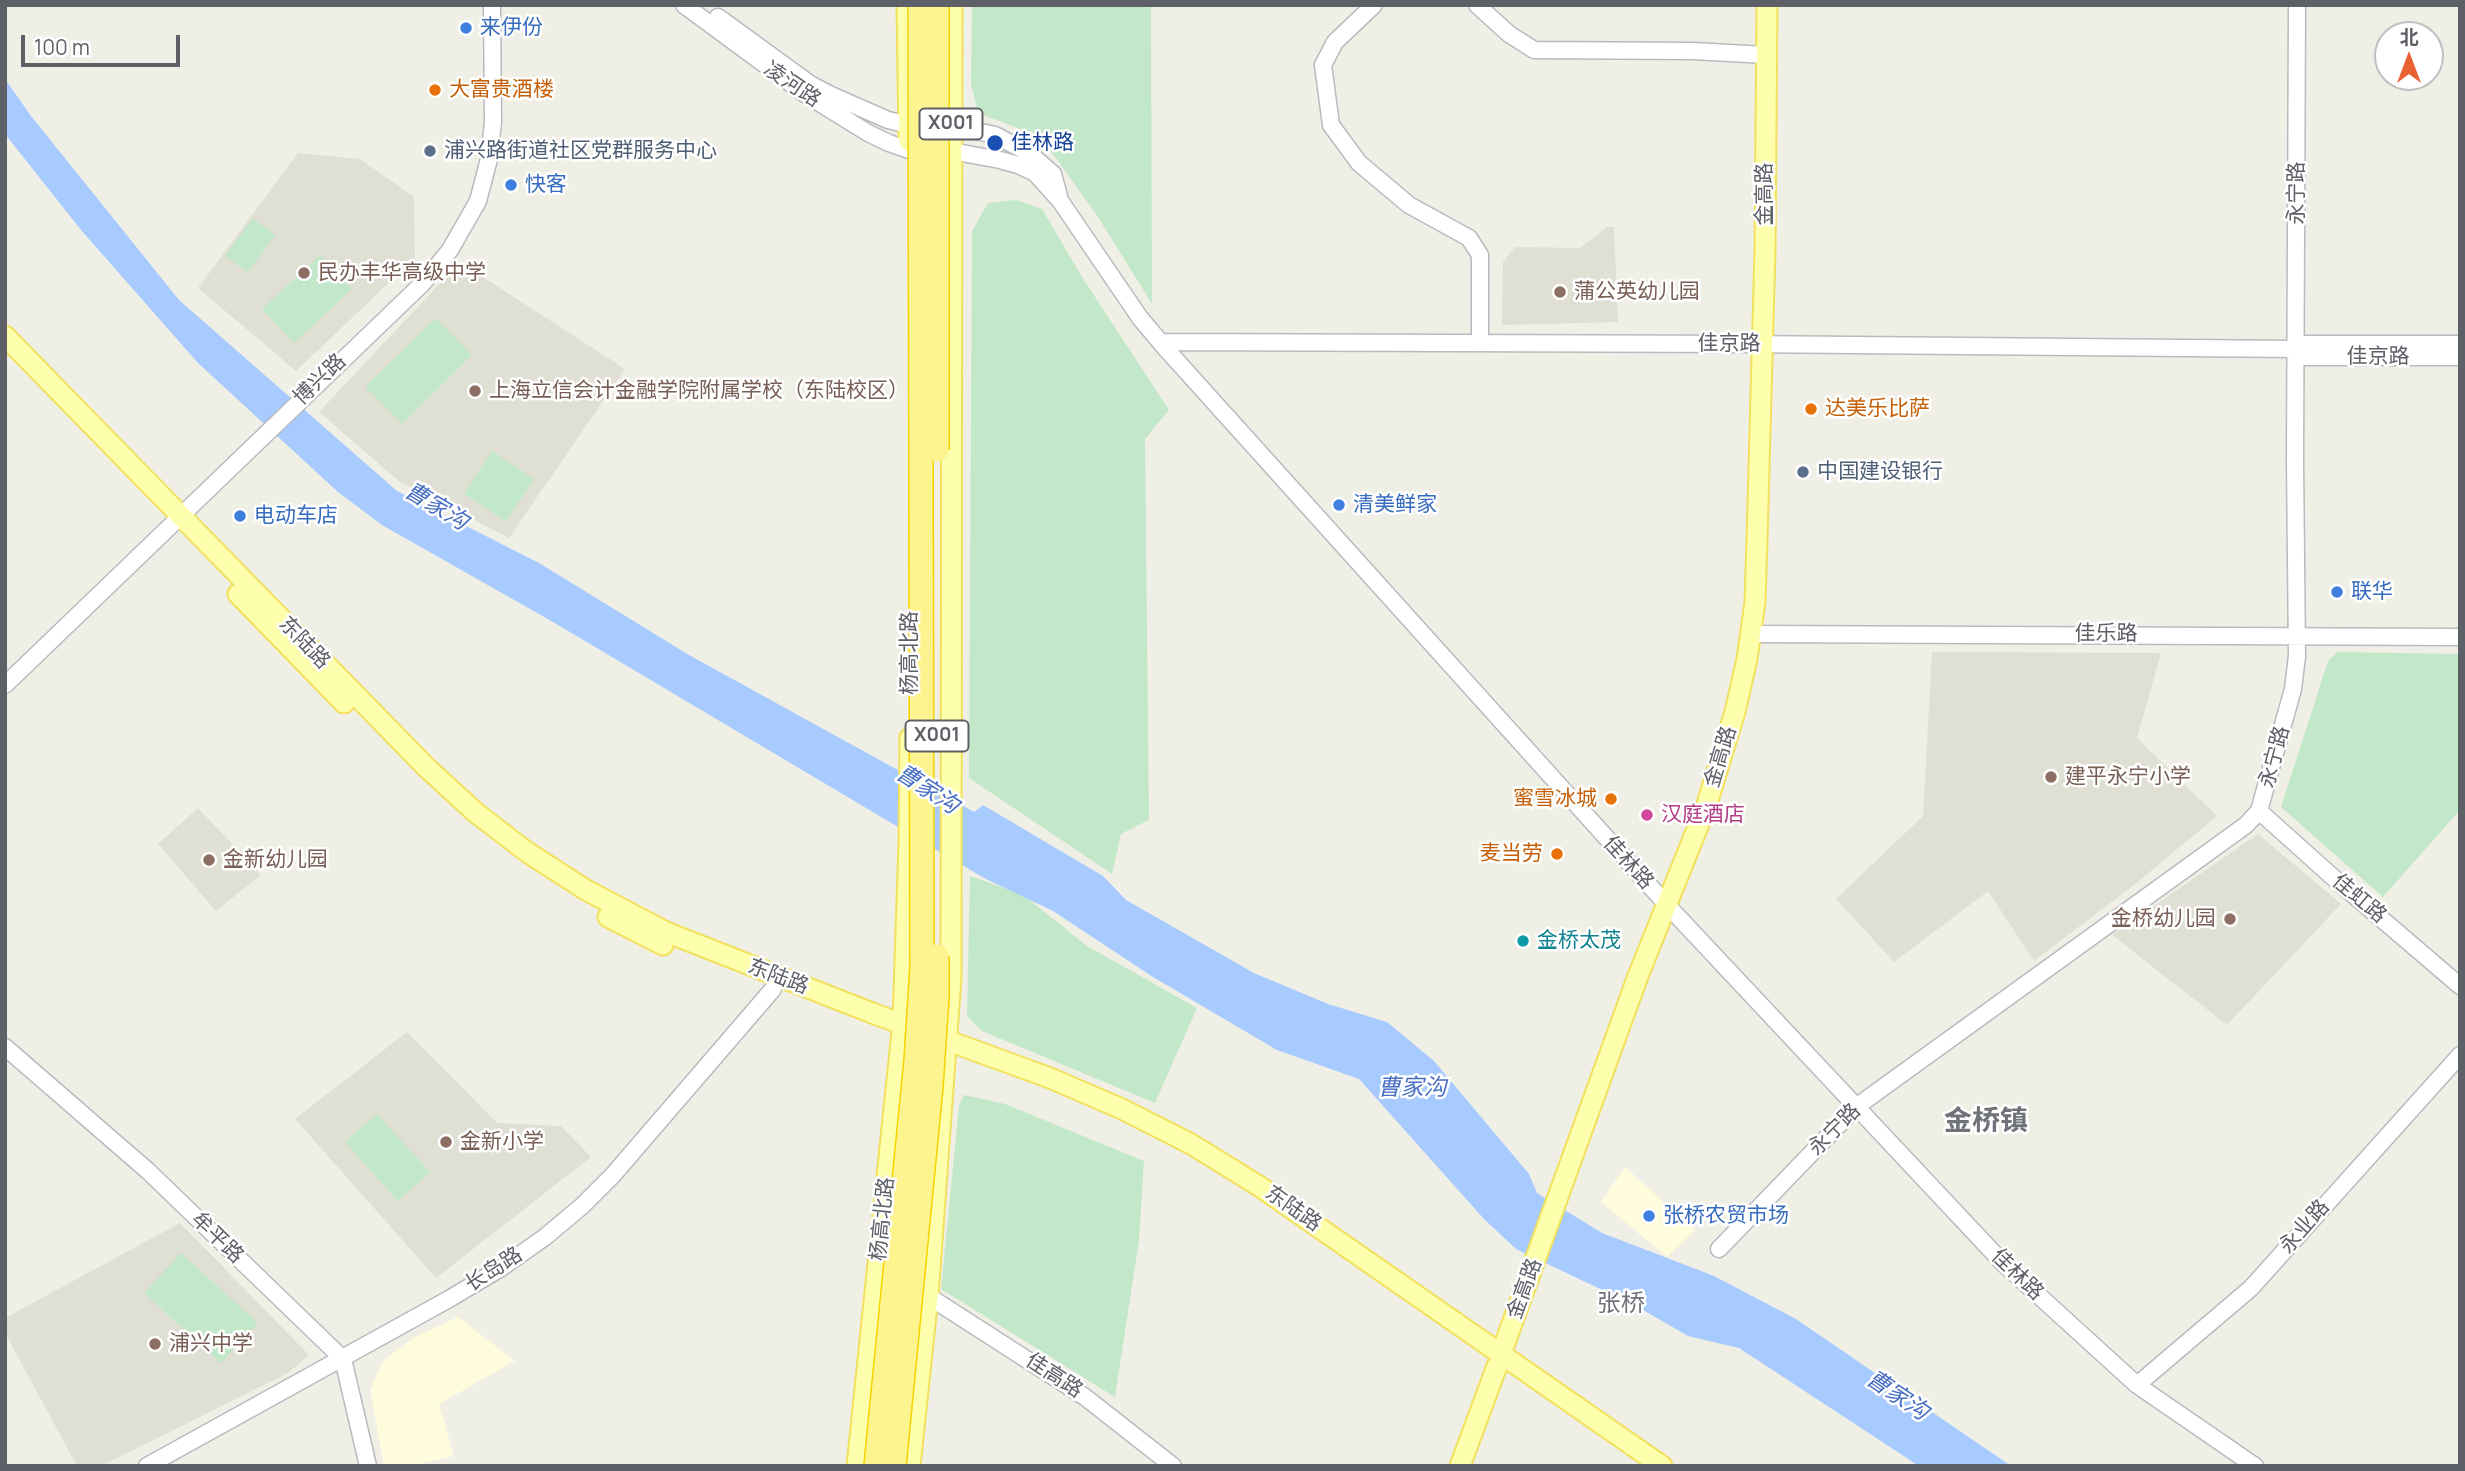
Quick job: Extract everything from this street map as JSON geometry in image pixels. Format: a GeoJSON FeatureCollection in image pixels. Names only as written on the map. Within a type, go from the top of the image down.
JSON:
{"type":"FeatureCollection","features":[{"type":"Feature","properties":{"kind":"highway","name":"杨高北路"},"geometry":{"type":"LineString","coordinates":[[876,1466],[915,1074],[922,967],[920,5]]}},
{"type":"Feature","properties":{"kind":"highway","name":"杨高北路"},"geometry":{"type":"LineString","coordinates":[[894,1466],[931,1086],[937,996],[937,5]]}},
{"type":"Feature","properties":{"kind":"main road","name":"杨高北路"},"geometry":{"type":"LineString","coordinates":[[857,1466],[902,1029],[909,841],[907,5]]}},
{"type":"Feature","properties":{"kind":"main road","name":"杨高北路"},"geometry":{"type":"LineString","coordinates":[[910,1466],[928,1296],[951,978],[952,5]]}},
{"type":"Feature","properties":{"kind":"main road","name":"金高路"},"geometry":{"type":"LineString","coordinates":[[1460,1466],[1638,976],[1707,804],[1735,712],[1751,634],[1757,540],[1765,250],[1767,5]]}},
{"type":"Feature","properties":{"kind":"main road","name":"东陆路"},"geometry":{"type":"LineString","coordinates":[[5,336],[418,777],[458,815],[502,850],[559,889],[636,932],[687,955],[774,989],[947,1046],[1081,1104],[1185,1155],[1252,1196],[1662,1466]]}},
{"type":"Feature","properties":{"kind":"main road","name":"东陆路"},"geometry":{"type":"LineString","coordinates":[[5,354],[427,768],[475,812],[527,852],[586,890],[666,932],[872,1013],[902,1029]]}},
{"type":"Feature","properties":{"kind":"main road","name":"东陆路"},"geometry":{"type":"LineString","coordinates":[[1499,1360],[1639,1466]]}},
{"type":"Feature","properties":{"kind":"street","name":"博兴路"},"geometry":{"type":"LineString","coordinates":[[5,685],[433,272],[458,240],[478,201],[489,159],[492,133],[492,5]]}},
{"type":"Feature","properties":{"kind":"street","name":"凌河路"},"geometry":{"type":"LineString","coordinates":[[684,5],[816,101],[868,133],[909,150]]}},
{"type":"Feature","properties":{"kind":"street","name":"凌河路"},"geometry":{"type":"LineString","coordinates":[[702,5],[810,84],[888,120],[909,125]]}},
{"type":"Feature","properties":{"kind":"street"},"geometry":{"type":"LineString","coordinates":[[1374,5],[1335,42],[1323,65],[1331,125],[1359,163],[1409,205],[1469,238],[1480,255],[1480,343]]}},
{"type":"Feature","properties":{"kind":"street"},"geometry":{"type":"LineString","coordinates":[[1477,5],[1509,34],[1534,50],[1693,51],[1766,55]]}},
{"type":"Feature","properties":{"kind":"street","name":"永宁路"},"geometry":{"type":"LineString","coordinates":[[1719,1249],[1856,1107],[2246,825],[2259,811],[2294,682],[2297,635],[2297,5]]}},
{"type":"Feature","properties":{"kind":"street","name":"佳林路"},"geometry":{"type":"LineString","coordinates":[[909,125],[995,135],[1029,153],[1053,174],[1061,202]]}},
{"type":"Feature","properties":{"kind":"street","name":"佳林路"},"geometry":{"type":"LineString","coordinates":[[909,150],[953,153],[1018,165],[1035,173],[1061,202],[1137,313],[1164,346],[1667,905],[2003,1263],[2137,1385],[2255,1466]]}},
{"type":"Feature","properties":{"kind":"street","name":"佳京路"},"geometry":{"type":"LineString","coordinates":[[1164,346],[1480,343],[1761,348]]}},
{"type":"Feature","properties":{"kind":"street","name":"佳京路"},"geometry":{"type":"LineString","coordinates":[[2297,350],[2460,344]]}},
{"type":"Feature","properties":{"kind":"street","name":"佳京路"},"geometry":{"type":"LineString","coordinates":[[1164,346],[2297,350],[2460,357]]}},
{"type":"Feature","properties":{"kind":"street","name":"佳乐路"},"geometry":{"type":"LineString","coordinates":[[1751,634],[2460,637]]}},
{"type":"Feature","properties":{"kind":"street","name":"佳虹路"},"geometry":{"type":"LineString","coordinates":[[2259,811],[2460,986]]}},
{"type":"Feature","properties":{"kind":"street","name":"长岛路"},"geometry":{"type":"LineString","coordinates":[[147,1466],[343,1359],[501,1268],[545,1237],[613,1175],[774,989]]}},
{"type":"Feature","properties":{"kind":"street","name":"牟平路"},"geometry":{"type":"LineString","coordinates":[[5,1047],[148,1171],[343,1359]]}},
{"type":"Feature","properties":{"kind":"street","name":"永业路"},"geometry":{"type":"LineString","coordinates":[[2137,1385],[2252,1288],[2460,1055]]}},
{"type":"Feature","properties":{"kind":"street","name":"佳高路"},"geometry":{"type":"LineString","coordinates":[[928,1296],[1094,1403],[1173,1466]]}},
{"type":"Feature","properties":{"kind":"street"},"geometry":{"type":"LineString","coordinates":[[343,1359],[368,1466]]}},
{"type":"Feature","properties":{"kind":"shaded area","name":"民办丰华高级中学"},"geometry":{"type":"Polygon","coordinates":[[[298,153],[360,159],[414,197],[415,258],[296,371],[198,288],[298,153]]]}},
{"type":"Feature","properties":{"kind":"shaded area","name":"蒲公英幼儿园"},"geometry":{"type":"Polygon","coordinates":[[[1607,227],[1614,227],[1618,322],[1502,325],[1503,262],[1515,247],[1580,248],[1607,227]]]}},
{"type":"Feature","properties":{"kind":"shaded area","name":"上海立信会计金融学院附属学校（东陆校区）"},"geometry":{"type":"Polygon","coordinates":[[[460,262],[625,369],[509,538],[400,482],[319,412],[460,262]]]}},
{"type":"Feature","properties":{"kind":"shaded area","name":"建平永宁小学"},"geometry":{"type":"Polygon","coordinates":[[[1932,652],[2161,653],[2137,738],[2217,816],[2134,885],[2034,961],[1988,891],[1894,962],[1836,899],[1923,816],[1932,652]]]}},
{"type":"Feature","properties":{"kind":"shaded area","name":"金新幼儿园"},"geometry":{"type":"Polygon","coordinates":[[[198,808],[261,875],[216,911],[158,844],[198,808]]]}},
{"type":"Feature","properties":{"kind":"shaded area","name":"金桥幼儿园"},"geometry":{"type":"Polygon","coordinates":[[[2258,834],[2341,904],[2227,1025],[2112,935],[2258,834]]]}},
{"type":"Feature","properties":{"kind":"shaded area","name":"金新小学"},"geometry":{"type":"Polygon","coordinates":[[[407,1032],[497,1123],[561,1126],[591,1157],[436,1278],[295,1119],[407,1032]]]}},
{"type":"Feature","properties":{"kind":"shaded area","name":"张桥农贸市场"},"geometry":{"type":"Polygon","coordinates":[[[1625,1167],[1695,1230],[1667,1257],[1601,1202],[1625,1167]]]}},
{"type":"Feature","properties":{"kind":"shaded area","name":"浦兴中学"},"geometry":{"type":"Polygon","coordinates":[[[180,1223],[309,1355],[288,1373],[101,1466],[77,1466],[5,1333],[5,1318],[180,1223]]]}},
{"type":"Feature","properties":{"kind":"shaded area"},"geometry":{"type":"Polygon","coordinates":[[[458,1317],[515,1361],[439,1404],[454,1456],[411,1466],[384,1466],[370,1390],[383,1361],[413,1338],[458,1317]]]}},
{"type":"Feature","properties":{"kind":"green space"},"geometry":{"type":"Polygon","coordinates":[[[972,5],[1151,5],[1152,304],[1098,217],[1036,135],[978,113],[971,84],[972,5]]]}},
{"type":"Feature","properties":{"kind":"green space"},"geometry":{"type":"Polygon","coordinates":[[[1016,200],[1042,209],[1082,277],[1169,410],[1145,439],[1149,820],[1121,834],[1112,874],[969,778],[972,231],[988,203],[1016,200]]]}},
{"type":"Feature","properties":{"kind":"green space"},"geometry":{"type":"Polygon","coordinates":[[[253,218],[275,235],[248,272],[225,256],[253,218]]]}},
{"type":"Feature","properties":{"kind":"green space"},"geometry":{"type":"Polygon","coordinates":[[[320,255],[352,289],[294,343],[262,309],[320,255]]]}},
{"type":"Feature","properties":{"kind":"green space"},"geometry":{"type":"Polygon","coordinates":[[[436,318],[472,355],[402,424],[365,387],[436,318]]]}},
{"type":"Feature","properties":{"kind":"green space"},"geometry":{"type":"Polygon","coordinates":[[[492,451],[534,479],[506,521],[464,494],[492,451]]]}},
{"type":"Feature","properties":{"kind":"green space"},"geometry":{"type":"Polygon","coordinates":[[[2338,652],[2460,654],[2460,810],[2383,897],[2281,807],[2328,661],[2338,652]]]}},
{"type":"Feature","properties":{"kind":"green space"},"geometry":{"type":"Polygon","coordinates":[[[970,876],[1022,894],[1087,946],[1197,1008],[1155,1103],[982,1031],[967,1016],[970,876]]]}},
{"type":"Feature","properties":{"kind":"green space"},"geometry":{"type":"Polygon","coordinates":[[[964,1095],[1005,1104],[1144,1161],[1139,1240],[1115,1397],[941,1289],[959,1106],[964,1095]]]}},
{"type":"Feature","properties":{"kind":"green space"},"geometry":{"type":"Polygon","coordinates":[[[377,1114],[430,1172],[398,1201],[345,1142],[377,1114]]]}},
{"type":"Feature","properties":{"kind":"green space"},"geometry":{"type":"Polygon","coordinates":[[[181,1253],[258,1323],[221,1363],[144,1293],[181,1253]]]}},
{"type":"Feature","properties":{"kind":"water","name":"曹家沟"},"geometry":{"type":"Polygon","coordinates":[[[5,79],[31,116],[179,300],[397,491],[539,563],[689,655],[974,812],[983,805],[1103,876],[1126,900],[1254,973],[1328,1004],[1387,1022],[1434,1061],[1529,1174],[1537,1193],[1602,1233],[1714,1276],[1796,1319],[2011,1466],[1919,1466],[1739,1348],[1688,1336],[1638,1307],[1516,1249],[1484,1219],[1359,1079],[1277,1050],[1153,977],[1053,911],[984,878],[553,622],[382,525],[338,492],[198,363],[81,230],[5,134],[5,79]]]}},
{"type":"Feature","properties":{"kind":"place","name":"来伊份"},"geometry":{"type":"Point","coordinates":[466,28]}},
{"type":"Feature","properties":{"kind":"place","name":"大富贵酒楼"},"geometry":{"type":"Point","coordinates":[435,90]}},
{"type":"Feature","properties":{"kind":"place","name":"佳林路"},"geometry":{"type":"Point","coordinates":[995,143]}},
{"type":"Feature","properties":{"kind":"place","name":"浦兴路街道社区党群服务中心"},"geometry":{"type":"Point","coordinates":[430,151]}},
{"type":"Feature","properties":{"kind":"place","name":"快客"},"geometry":{"type":"Point","coordinates":[511,185]}},
{"type":"Feature","properties":{"kind":"place","name":"民办丰华高级中学"},"geometry":{"type":"Point","coordinates":[304,273]}},
{"type":"Feature","properties":{"kind":"place","name":"蒲公英幼儿园"},"geometry":{"type":"Point","coordinates":[1560,292]}},
{"type":"Feature","properties":{"kind":"place","name":"上海立信会计金融学院附属学校（东陆校区）"},"geometry":{"type":"Point","coordinates":[475,391]}},
{"type":"Feature","properties":{"kind":"place","name":"达美乐比萨"},"geometry":{"type":"Point","coordinates":[1811,409]}},
{"type":"Feature","properties":{"kind":"place","name":"中国建设银行"},"geometry":{"type":"Point","coordinates":[1803,472]}},
{"type":"Feature","properties":{"kind":"place","name":"清美鲜家"},"geometry":{"type":"Point","coordinates":[1339,505]}},
{"type":"Feature","properties":{"kind":"place","name":"电动车店"},"geometry":{"type":"Point","coordinates":[240,516]}},
{"type":"Feature","properties":{"kind":"place","name":"联华"},"geometry":{"type":"Point","coordinates":[2337,592]}},
{"type":"Feature","properties":{"kind":"place","name":"建平永宁小学"},"geometry":{"type":"Point","coordinates":[2051,777]}},
{"type":"Feature","properties":{"kind":"place","name":"蜜雪冰城"},"geometry":{"type":"Point","coordinates":[1611,799]}},
{"type":"Feature","properties":{"kind":"place","name":"汉庭酒店"},"geometry":{"type":"Point","coordinates":[1647,815]}},
{"type":"Feature","properties":{"kind":"place","name":"麦当劳"},"geometry":{"type":"Point","coordinates":[1557,854]}},
{"type":"Feature","properties":{"kind":"place","name":"金新幼儿园"},"geometry":{"type":"Point","coordinates":[209,860]}},
{"type":"Feature","properties":{"kind":"place","name":"金桥幼儿园"},"geometry":{"type":"Point","coordinates":[2230,919]}},
{"type":"Feature","properties":{"kind":"place","name":"金桥太茂"},"geometry":{"type":"Point","coordinates":[1523,941]}},
{"type":"Feature","properties":{"kind":"place","name":"金新小学"},"geometry":{"type":"Point","coordinates":[446,1142]}},
{"type":"Feature","properties":{"kind":"place","name":"张桥农贸市场"},"geometry":{"type":"Point","coordinates":[1649,1216]}},
{"type":"Feature","properties":{"kind":"place","name":"浦兴中学"},"geometry":{"type":"Point","coordinates":[155,1344]}},
{"type":"Feature","properties":{"kind":"district","name":"金桥镇"},"geometry":{"type":"Point","coordinates":[1986,1122]}},
{"type":"Feature","properties":{"kind":"district","name":"张桥"},"geometry":{"type":"Point","coordinates":[1621,1304]}}]}
